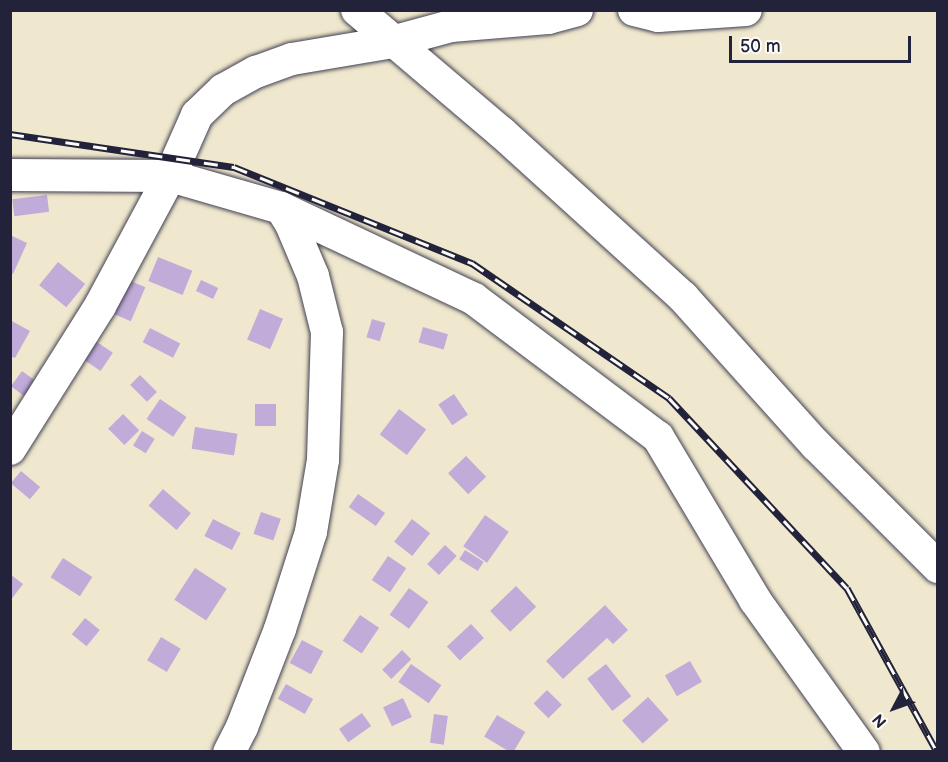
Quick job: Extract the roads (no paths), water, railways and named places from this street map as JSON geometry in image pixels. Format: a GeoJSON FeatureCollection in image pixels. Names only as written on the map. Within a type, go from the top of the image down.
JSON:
{"type":"FeatureCollection","features":[{"type":"Feature","properties":{"kind":"street"},"geometry":{"type":"LineString","coordinates":[[357,10],[501,132],[683,297],[816,445],[938,567]]}},
{"type":"Feature","properties":{"kind":"street"},"geometry":{"type":"LineString","coordinates":[[10,449],[100,306],[170,176],[197,115],[223,90],[256,72],[291,59],[392,42],[451,26],[548,18],[577,10]]}},
{"type":"Feature","properties":{"kind":"street"},"geometry":{"type":"LineString","coordinates":[[634,10],[658,16],[746,10]]}},
{"type":"Feature","properties":{"kind":"street"},"geometry":{"type":"LineString","coordinates":[[10,175],[170,176],[281,208],[474,299],[658,437],[755,600],[864,752]]}},
{"type":"Feature","properties":{"kind":"street"},"geometry":{"type":"LineString","coordinates":[[229,752],[242,727],[280,629],[311,532],[322,460],[327,332],[313,276],[291,224],[281,208]]}},
{"type":"Feature","properties":{"kind":"railway"},"geometry":{"type":"LineString","coordinates":[[10,134],[234,167],[472,263],[669,398],[847,588],[937,752]]}}]}
